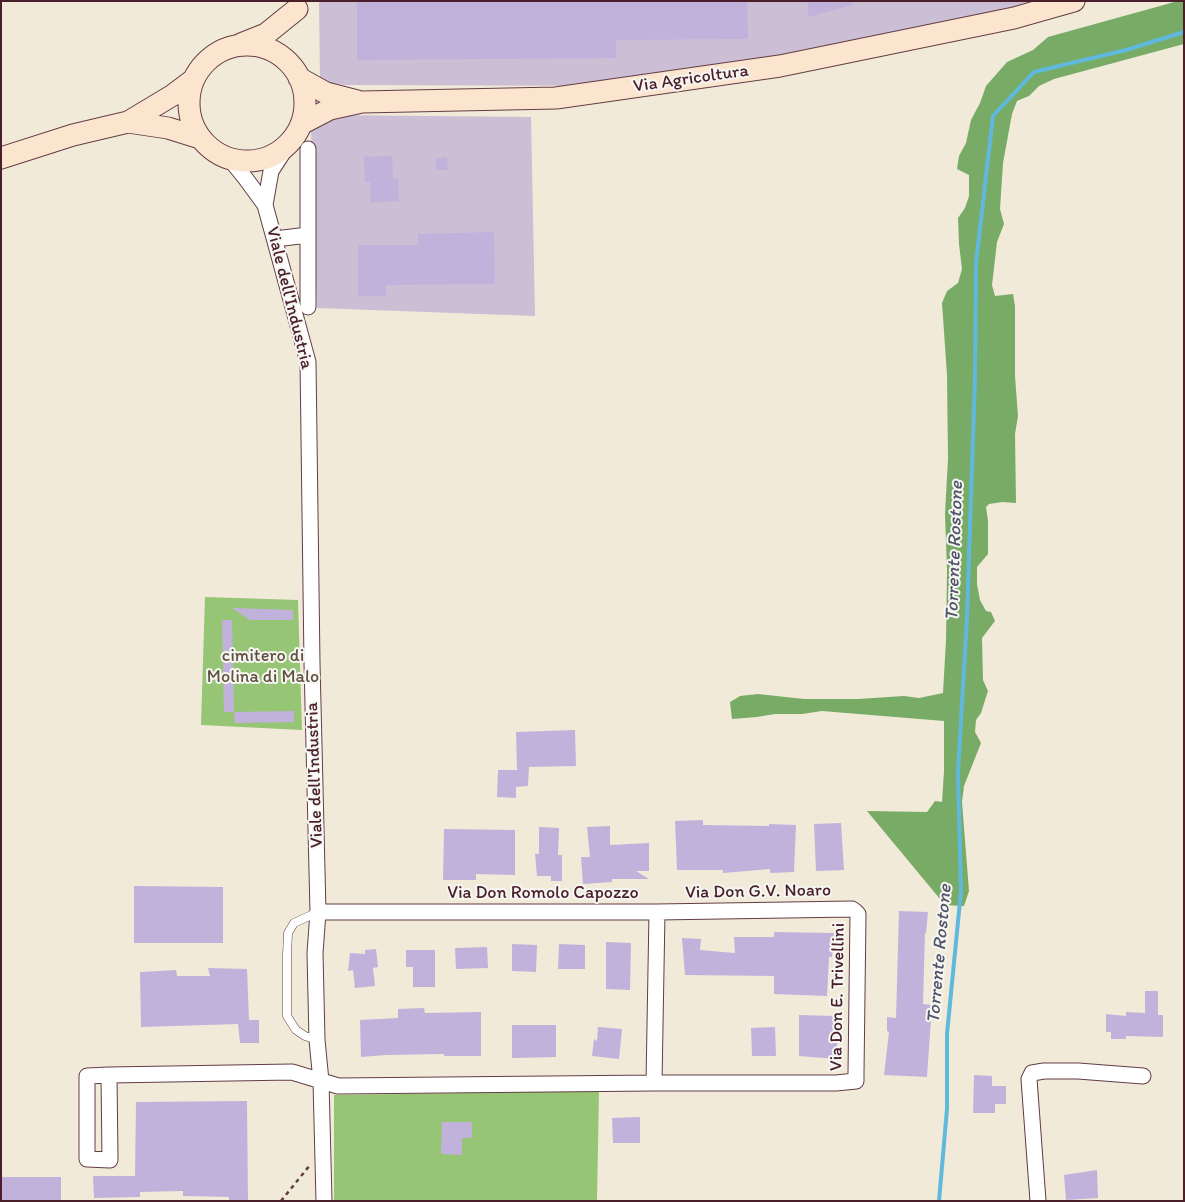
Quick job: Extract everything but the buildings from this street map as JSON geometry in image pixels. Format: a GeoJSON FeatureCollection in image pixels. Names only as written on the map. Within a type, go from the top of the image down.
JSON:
{"type":"FeatureCollection","features":[{"type":"Feature","properties":{"kind":"main road","name":"Via Agricoltura"},"geometry":{"type":"LineString","coordinates":[[301,124],[330,109],[362,102],[556,98],[780,66],[1014,18],[1074,1]]}},
{"type":"Feature","properties":{"kind":"main road","name":"Viale dell'Industria"},"geometry":{"type":"LineString","coordinates":[[224,50],[240,45],[256,46],[272,51],[285,60],[299,78],[304,93],[304,109],[299,146],[261,159],[245,161],[229,158],[213,150],[200,138],[189,110],[189,94],[193,80],[206,62],[224,50],[266,34],[298,5]]}},
{"type":"Feature","properties":{"kind":"main road","name":"Viale dell'Industria"},"geometry":{"type":"LineString","coordinates":[[285,60],[285,40],[298,5]]}},
{"type":"Feature","properties":{"kind":"main road","name":"Via Agricoltura"},"geometry":{"type":"LineString","coordinates":[[299,78],[326,93],[362,102]]}},
{"type":"Feature","properties":{"kind":"main road"},"geometry":{"type":"LineString","coordinates":[[1,158],[72,135],[128,122],[173,95],[193,80]]}},
{"type":"Feature","properties":{"kind":"main road"},"geometry":{"type":"LineString","coordinates":[[128,122],[168,128],[200,138]]}},
{"type":"Feature","properties":{"kind":"street","name":"Viale dell'Industria"},"geometry":{"type":"LineString","coordinates":[[265,205],[271,171],[299,146]]}},
{"type":"Feature","properties":{"kind":"street"},"geometry":{"type":"LineString","coordinates":[[299,146],[308,235],[308,307]]}},
{"type":"Feature","properties":{"kind":"street","name":"Viale dell'Industria"},"geometry":{"type":"LineString","coordinates":[[229,158],[265,205],[308,362],[318,912],[315,953],[324,1201]]}},
{"type":"Feature","properties":{"kind":"street"},"geometry":{"type":"LineString","coordinates":[[275,239],[308,235]]}},
{"type":"Feature","properties":{"kind":"street","name":"Via Don G.V. Noaro"},"geometry":{"type":"LineString","coordinates":[[657,912],[852,909],[858,914]]}},
{"type":"Feature","properties":{"kind":"street","name":"Via Don Romolo Capozzo"},"geometry":{"type":"LineString","coordinates":[[318,912],[657,912],[654,1083]]}},
{"type":"Feature","properties":{"kind":"street","name":"Via Don E. Trivellini"},"geometry":{"type":"LineString","coordinates":[[654,1083],[856,1081],[858,914]]}},
{"type":"Feature","properties":{"kind":"street"},"geometry":{"type":"LineString","coordinates":[[1038,1201],[1029,1079],[1032,1073],[1078,1071],[1143,1076]]}},
{"type":"Feature","properties":{"kind":"street"},"geometry":{"type":"LineString","coordinates":[[110,1075],[110,1160],[87,1160],[87,1076],[110,1075],[292,1072],[338,1086],[654,1083]]}},
{"type":"Feature","properties":{"kind":"lane"},"geometry":{"type":"LineString","coordinates":[[317,1040],[305,1036],[296,1030],[287,1016],[287,955],[288,933],[294,923],[318,912]]}},
{"type":"Feature","properties":{"kind":"path"},"geometry":{"type":"LineString","coordinates":[[281,1201],[310,1164],[310,1159],[323,1159]]}},
{"type":"Feature","properties":{"kind":"shaded area"},"geometry":{"type":"Polygon","coordinates":[[[319,1],[1060,1],[644,86],[344,85],[320,81],[319,1]]]}},
{"type":"Feature","properties":{"kind":"shaded area"},"geometry":{"type":"Polygon","coordinates":[[[329,115],[531,117],[535,316],[317,308],[311,131],[329,115]]]}},
{"type":"Feature","properties":{"kind":"green space"},"geometry":{"type":"Polygon","coordinates":[[[1178,1],[1184,1],[1184,44],[1054,79],[1039,86],[1029,96],[1017,101],[1012,114],[1003,163],[1000,209],[1004,224],[997,242],[992,285],[995,296],[1013,294],[1015,306],[1015,376],[1018,416],[1015,434],[1016,503],[1002,502],[989,504],[986,507],[988,554],[977,567],[977,584],[980,600],[986,611],[991,612],[995,621],[982,638],[983,680],[988,691],[981,713],[976,720],[975,732],[981,743],[964,786],[962,802],[969,891],[964,906],[945,905],[867,811],[927,812],[935,801],[942,802],[944,721],[822,711],[732,719],[730,702],[740,696],[758,694],[804,699],[858,699],[904,696],[919,698],[943,693],[946,640],[947,570],[945,514],[948,459],[947,375],[942,303],[947,291],[958,283],[962,269],[958,218],[965,208],[969,196],[969,175],[957,169],[959,156],[966,143],[971,120],[986,86],[1007,62],[1033,50],[1048,37],[1178,1]]]}},
{"type":"Feature","properties":{"kind":"green space","name":"cimitero di Molina di Malo"},"geometry":{"type":"Polygon","coordinates":[[[205,597],[298,600],[302,730],[201,725],[205,597]]]}},
{"type":"Feature","properties":{"kind":"green space"},"geometry":{"type":"Polygon","coordinates":[[[599,1091],[597,1201],[334,1201],[334,1095],[599,1091]]]}},
{"type":"Feature","properties":{"kind":"waterway","name":"Torrente Rostone"},"geometry":{"type":"LineString","coordinates":[[939,1201],[947,1109],[947,1034],[961,891],[958,773],[967,617],[975,378],[976,263],[993,116],[1034,72],[1126,50],[1184,32]]}}]}
